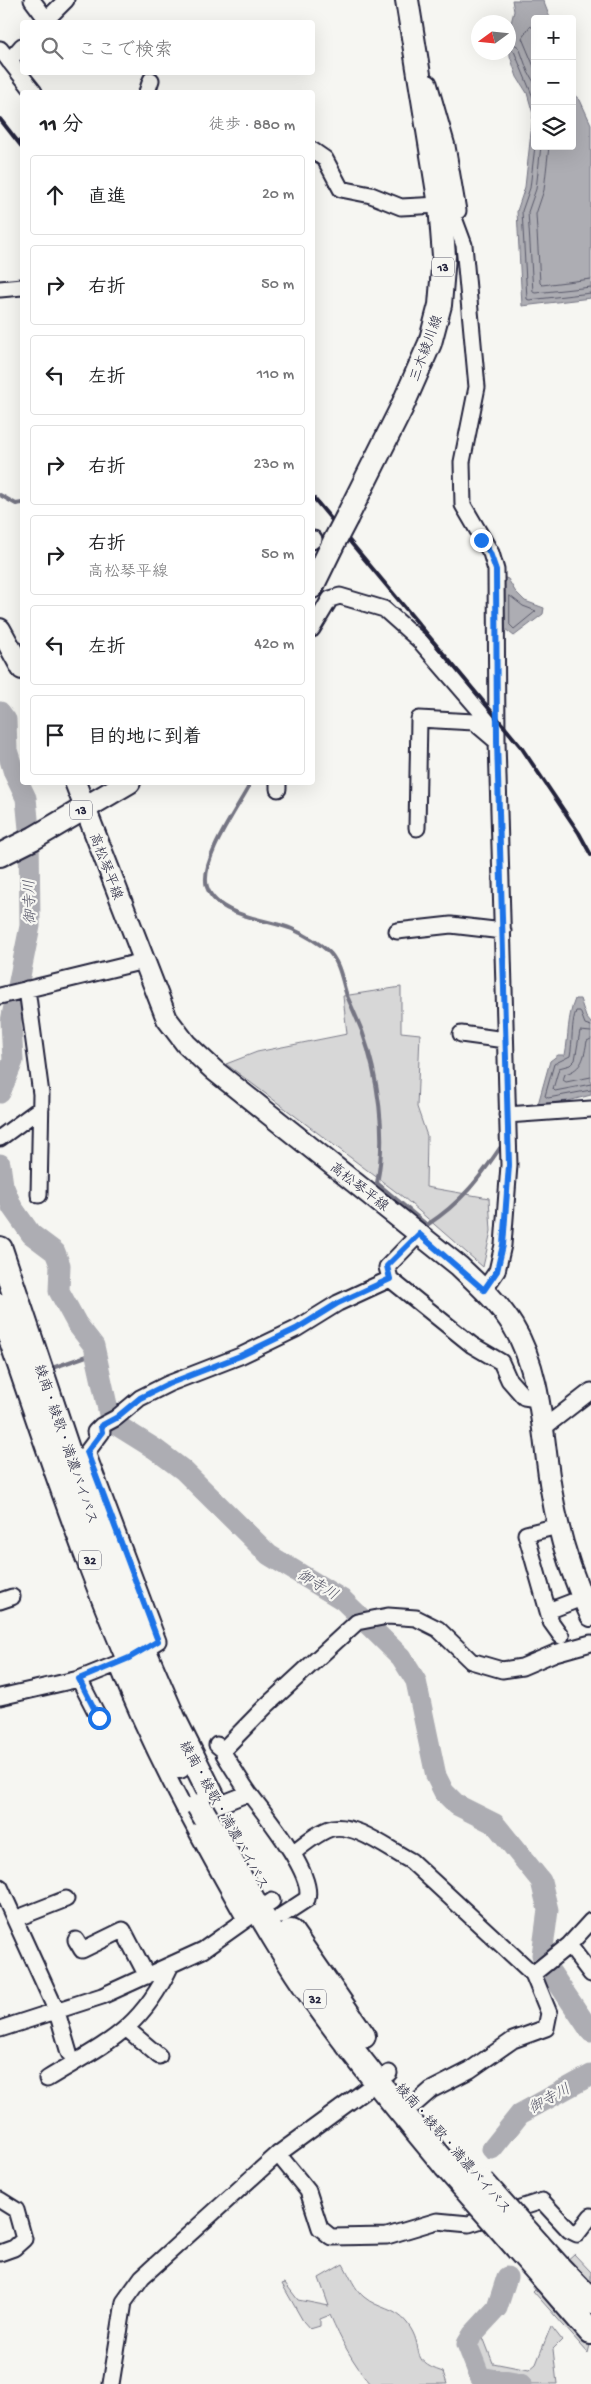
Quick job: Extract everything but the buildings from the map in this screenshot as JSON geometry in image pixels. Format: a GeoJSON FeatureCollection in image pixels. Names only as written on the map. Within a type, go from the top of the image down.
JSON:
{"type":"FeatureCollection","features":[{"type":"Feature","properties":{"kind":"highway","name":"綾南・綾歌・満濃バイパス"},"geometry":{"type":"LineString","coordinates":[[0,1249],[69,1454],[129,1657]]}},
{"type":"Feature","properties":{"kind":"highway","name":"綾南・綾歌・満濃バイパス"},"geometry":{"type":"LineString","coordinates":[[0,1306],[6,1345],[129,1657],[173,1718],[206,1810],[264,1911],[330,1992],[383,2077],[452,2160],[552,2273],[591,2332]]}},
{"type":"Feature","properties":{"kind":"highway","name":"綾南・綾歌・満濃バイパス"},"geometry":{"type":"LineString","coordinates":[[383,2077],[415,2104],[452,2160]]}},
{"type":"Feature","properties":{"kind":"highway","name":"綾南・綾歌・満濃バイパス"},"geometry":{"type":"LineString","coordinates":[[552,2273],[591,2301]]}},
{"type":"Feature","properties":{"kind":"main road","name":"三木綾川線"},"geometry":{"type":"LineString","coordinates":[[320,594],[320,540],[346,517],[401,409],[430,342],[453,242],[440,205],[408,1]]}},
{"type":"Feature","properties":{"kind":"main road"},"geometry":{"type":"LineString","coordinates":[[0,629],[20,665]]}},
{"type":"Feature","properties":{"kind":"main road","name":"高松琴平線"},"geometry":{"type":"LineString","coordinates":[[76,785],[167,1019],[186,1044],[215,1071],[419,1234],[484,1290],[512,1325],[522,1344],[537,1399],[558,1526],[582,1598],[591,1616]]}},
{"type":"Feature","properties":{"kind":"main road","name":"13"},"geometry":{"type":"LineString","coordinates":[[17,846],[124,785]]}},
{"type":"Feature","properties":{"kind":"street"},"geometry":{"type":"LineString","coordinates":[[32,0],[44,20]]}},
{"type":"Feature","properties":{"kind":"street"},"geometry":{"type":"LineString","coordinates":[[46,20],[66,0]]}},
{"type":"Feature","properties":{"kind":"street"},"geometry":{"type":"LineString","coordinates":[[413,35],[428,77],[447,146],[453,242],[477,387],[462,462],[462,505],[490,553],[496,570],[497,734],[509,1165],[503,1245],[497,1271],[484,1290]]}},
{"type":"Feature","properties":{"kind":"street"},"geometry":{"type":"LineString","coordinates":[[20,47],[5,55],[20,74]]}},
{"type":"Feature","properties":{"kind":"street"},"geometry":{"type":"LineString","coordinates":[[21,75],[32,90]]}},
{"type":"Feature","properties":{"kind":"street"},"geometry":{"type":"LineString","coordinates":[[315,152],[325,159],[341,189],[371,195],[401,207],[440,205]]}},
{"type":"Feature","properties":{"kind":"street"},"geometry":{"type":"LineString","coordinates":[[434,170],[454,215],[453,242]]}},
{"type":"Feature","properties":{"kind":"street"},"geometry":{"type":"LineString","coordinates":[[0,289],[20,287]]}},
{"type":"Feature","properties":{"kind":"street"},"geometry":{"type":"LineString","coordinates":[[315,616],[320,594],[340,596],[384,609],[420,641],[490,722],[497,734]]}},
{"type":"Feature","properties":{"kind":"street"},"geometry":{"type":"LineString","coordinates":[[417,828],[418,719],[474,722],[497,734]]}},
{"type":"Feature","properties":{"kind":"street"},"geometry":{"type":"LineString","coordinates":[[397,931],[451,925],[503,930]]}},
{"type":"Feature","properties":{"kind":"street"},"geometry":{"type":"LineString","coordinates":[[39,1195],[41,1108],[16,992],[144,961]]}},
{"type":"Feature","properties":{"kind":"street"},"geometry":{"type":"LineString","coordinates":[[461,1034],[505,1040]]}},
{"type":"Feature","properties":{"kind":"street"},"geometry":{"type":"LineString","coordinates":[[0,1138],[41,1108]]}},
{"type":"Feature","properties":{"kind":"street"},"geometry":{"type":"LineString","coordinates":[[508,1115],[591,1109]]}},
{"type":"Feature","properties":{"kind":"street"},"geometry":{"type":"LineString","coordinates":[[419,1234],[387,1266],[390,1279],[472,1345],[500,1362],[510,1380],[524,1397],[537,1399]]}},
{"type":"Feature","properties":{"kind":"street"},"geometry":{"type":"LineString","coordinates":[[69,1454],[80,1450],[108,1422],[140,1398],[296,1329],[338,1303],[390,1279]]}},
{"type":"Feature","properties":{"kind":"street"},"geometry":{"type":"LineString","coordinates":[[542,1429],[591,1391]]}},
{"type":"Feature","properties":{"kind":"street"},"geometry":{"type":"LineString","coordinates":[[0,1697],[79,1679],[129,1657],[158,1641],[87,1452],[108,1422]]}},
{"type":"Feature","properties":{"kind":"street"},"geometry":{"type":"LineString","coordinates":[[558,1526],[526,1534],[551,1622],[561,1636]]}},
{"type":"Feature","properties":{"kind":"street"},"geometry":{"type":"LineString","coordinates":[[548,1612],[582,1598]]}},
{"type":"Feature","properties":{"kind":"street"},"geometry":{"type":"LineString","coordinates":[[0,2029],[102,1996],[203,1950],[264,1911],[307,1899],[309,1894],[293,1852],[249,1793],[220,1747],[363,1620],[388,1616],[416,1618],[438,1629],[472,1661],[502,1670],[522,1667],[556,1653],[591,1643]]}},
{"type":"Feature","properties":{"kind":"street"},"geometry":{"type":"LineString","coordinates":[[129,1657],[206,1810],[264,1911]]}},
{"type":"Feature","properties":{"kind":"street"},"geometry":{"type":"LineString","coordinates":[[79,1679],[99,1718]]}},
{"type":"Feature","properties":{"kind":"street"},"geometry":{"type":"LineString","coordinates":[[206,1810],[249,1793]]}},
{"type":"Feature","properties":{"kind":"street"},"geometry":{"type":"LineString","coordinates":[[293,1852],[317,1834],[331,1827],[362,1832],[392,1852],[411,1861],[541,1967],[549,2013],[546,2028],[513,2040],[470,2070],[431,2090],[415,2104]]}},
{"type":"Feature","properties":{"kind":"street"},"geometry":{"type":"LineString","coordinates":[[0,1887],[57,2012],[70,2053]]}},
{"type":"Feature","properties":{"kind":"street"},"geometry":{"type":"LineString","coordinates":[[15,1919],[66,1899]]}},
{"type":"Feature","properties":{"kind":"street"},"geometry":{"type":"LineString","coordinates":[[541,1967],[570,1945],[591,1921]]}},
{"type":"Feature","properties":{"kind":"street"},"geometry":{"type":"LineString","coordinates":[[76,1940],[82,1950],[123,1930],[147,1976]]}},
{"type":"Feature","properties":{"kind":"street"},"geometry":{"type":"LineString","coordinates":[[570,1945],[591,1974]]}},
{"type":"Feature","properties":{"kind":"street"},"geometry":{"type":"LineString","coordinates":[[47,2079],[103,2047],[127,2029],[159,1992],[171,1965]]}},
{"type":"Feature","properties":{"kind":"street"},"geometry":{"type":"LineString","coordinates":[[127,2029],[159,2056]]}},
{"type":"Feature","properties":{"kind":"street"},"geometry":{"type":"LineString","coordinates":[[111,2384],[120,2316],[124,2302],[142,2277],[278,2154],[383,2077]]}},
{"type":"Feature","properties":{"kind":"street"},"geometry":{"type":"LineString","coordinates":[[278,2154],[308,2191],[320,2228],[331,2237],[387,2236],[437,2222],[469,2224],[542,2201],[569,2230],[577,2234],[591,2216]]}},
{"type":"Feature","properties":{"kind":"street"},"geometry":{"type":"LineString","coordinates":[[0,2200],[16,2210],[24,2239],[14,2248],[0,2253]]}},
{"type":"Feature","properties":{"kind":"shaded area"},"geometry":{"type":"Polygon","coordinates":[[[401,987],[401,1032],[420,1034],[417,1107],[427,1136],[426,1187],[489,1198],[491,1231],[483,1267],[403,1197],[226,1064],[257,1052],[347,1034],[343,996],[401,987]]]}},
{"type":"Feature","properties":{"kind":"shaded area"},"geometry":{"type":"Polygon","coordinates":[[[574,2254],[591,2272],[591,2290],[565,2262],[574,2254]]]}},
{"type":"Feature","properties":{"kind":"shaded area"},"geometry":{"type":"Polygon","coordinates":[[[343,2264],[355,2286],[364,2297],[403,2318],[413,2332],[421,2358],[432,2368],[443,2372],[447,2384],[371,2384],[348,2351],[330,2315],[320,2319],[320,2326],[310,2329],[303,2321],[282,2284],[285,2283],[298,2300],[329,2306],[319,2278],[343,2264]]]}},
{"type":"Feature","properties":{"kind":"shaded area"},"geometry":{"type":"Polygon","coordinates":[[[540,2284],[591,2341],[588,2353],[533,2291],[540,2284]]]}},
{"type":"Feature","properties":{"kind":"shaded area"},"geometry":{"type":"Polygon","coordinates":[[[551,2326],[562,2340],[553,2349],[557,2384],[526,2384],[482,2375],[470,2344],[474,2337],[483,2337],[493,2363],[529,2370],[536,2364],[551,2326]]]}},
{"type":"Feature","properties":{"kind":"water"},"geometry":{"type":"Polygon","coordinates":[[[512,0],[543,0],[549,15],[531,15],[531,107],[527,93],[517,77],[511,60],[516,60],[516,15],[513,15],[512,0]]]}},
{"type":"Feature","properties":{"kind":"water"},"geometry":{"type":"Polygon","coordinates":[[[576,96],[580,100],[591,124],[591,298],[522,306],[517,211],[525,187],[531,132],[531,150],[576,150],[576,96]]]}},
{"type":"Feature","properties":{"kind":"water"},"geometry":{"type":"Polygon","coordinates":[[[503,577],[508,579],[515,591],[525,601],[544,608],[543,614],[514,636],[505,629],[503,577]]]}},
{"type":"Feature","properties":{"kind":"water"},"geometry":{"type":"Polygon","coordinates":[[[575,999],[580,999],[586,1017],[591,1023],[591,1095],[568,1101],[538,1104],[550,1061],[558,1055],[565,1055],[569,1020],[575,999]]]}},
{"type":"Feature","properties":{"kind":"waterway"},"geometry":{"type":"LineString","coordinates":[[0,495],[16,504],[20,503]]}},
{"type":"Feature","properties":{"kind":"waterway","name":"御寺川"},"geometry":{"type":"LineString","coordinates":[[0,712],[6,720],[7,750],[14,773],[26,798],[29,829],[30,926],[11,1021],[13,1061],[0,1093]]}},
{"type":"Feature","properties":{"kind":"waterway"},"geometry":{"type":"LineString","coordinates":[[248,785],[213,851],[208,864],[207,887],[221,905],[232,911],[292,929],[311,939],[332,955],[362,1031],[376,1086],[381,1126],[380,1165],[377,1183],[427,1225],[460,1199],[486,1169],[502,1145]]}},
{"type":"Feature","properties":{"kind":"waterway","name":"御寺川"},"geometry":{"type":"LineString","coordinates":[[0,1164],[3,1185],[12,1207],[31,1234],[55,1252],[60,1265],[59,1291],[77,1324],[94,1346],[109,1414],[115,1424],[155,1449],[183,1470],[269,1555],[343,1600],[401,1657],[416,1681],[436,1776],[444,1792],[457,1805],[495,1824],[541,1881],[548,1910],[542,1955],[550,1971],[591,2032]]}},
{"type":"Feature","properties":{"kind":"waterway"},"geometry":{"type":"LineString","coordinates":[[55,1367],[95,1353]]}},
{"type":"Feature","properties":{"kind":"waterway","name":"御寺川"},"geometry":{"type":"LineString","coordinates":[[492,2149],[520,2114],[591,2075]]}},
{"type":"Feature","properties":{"kind":"waterway","name":"御寺川"},"geometry":{"type":"LineString","coordinates":[[507,2277],[497,2308],[473,2334],[467,2344],[480,2377],[521,2384]]}},
{"type":"Feature","properties":{"kind":"railway"},"geometry":{"type":"LineString","coordinates":[[0,119],[20,144]]}},
{"type":"Feature","properties":{"kind":"railway"},"geometry":{"type":"LineString","coordinates":[[315,500],[521,747],[579,833],[591,855]]}},
{"type":"Feature","properties":{"kind":"route"},"geometry":{"type":"LineString","coordinates":[[99,1718],[79,1679],[129,1658],[158,1641],[87,1452],[102,1432],[101,1426],[116,1418],[140,1398],[168,1384],[240,1356],[296,1329],[338,1303],[390,1279],[387,1266],[419,1234],[459,1266],[484,1290],[497,1271],[503,1245],[509,1165],[508,1115],[497,741],[496,570],[490,553],[481,540]]}}]}
